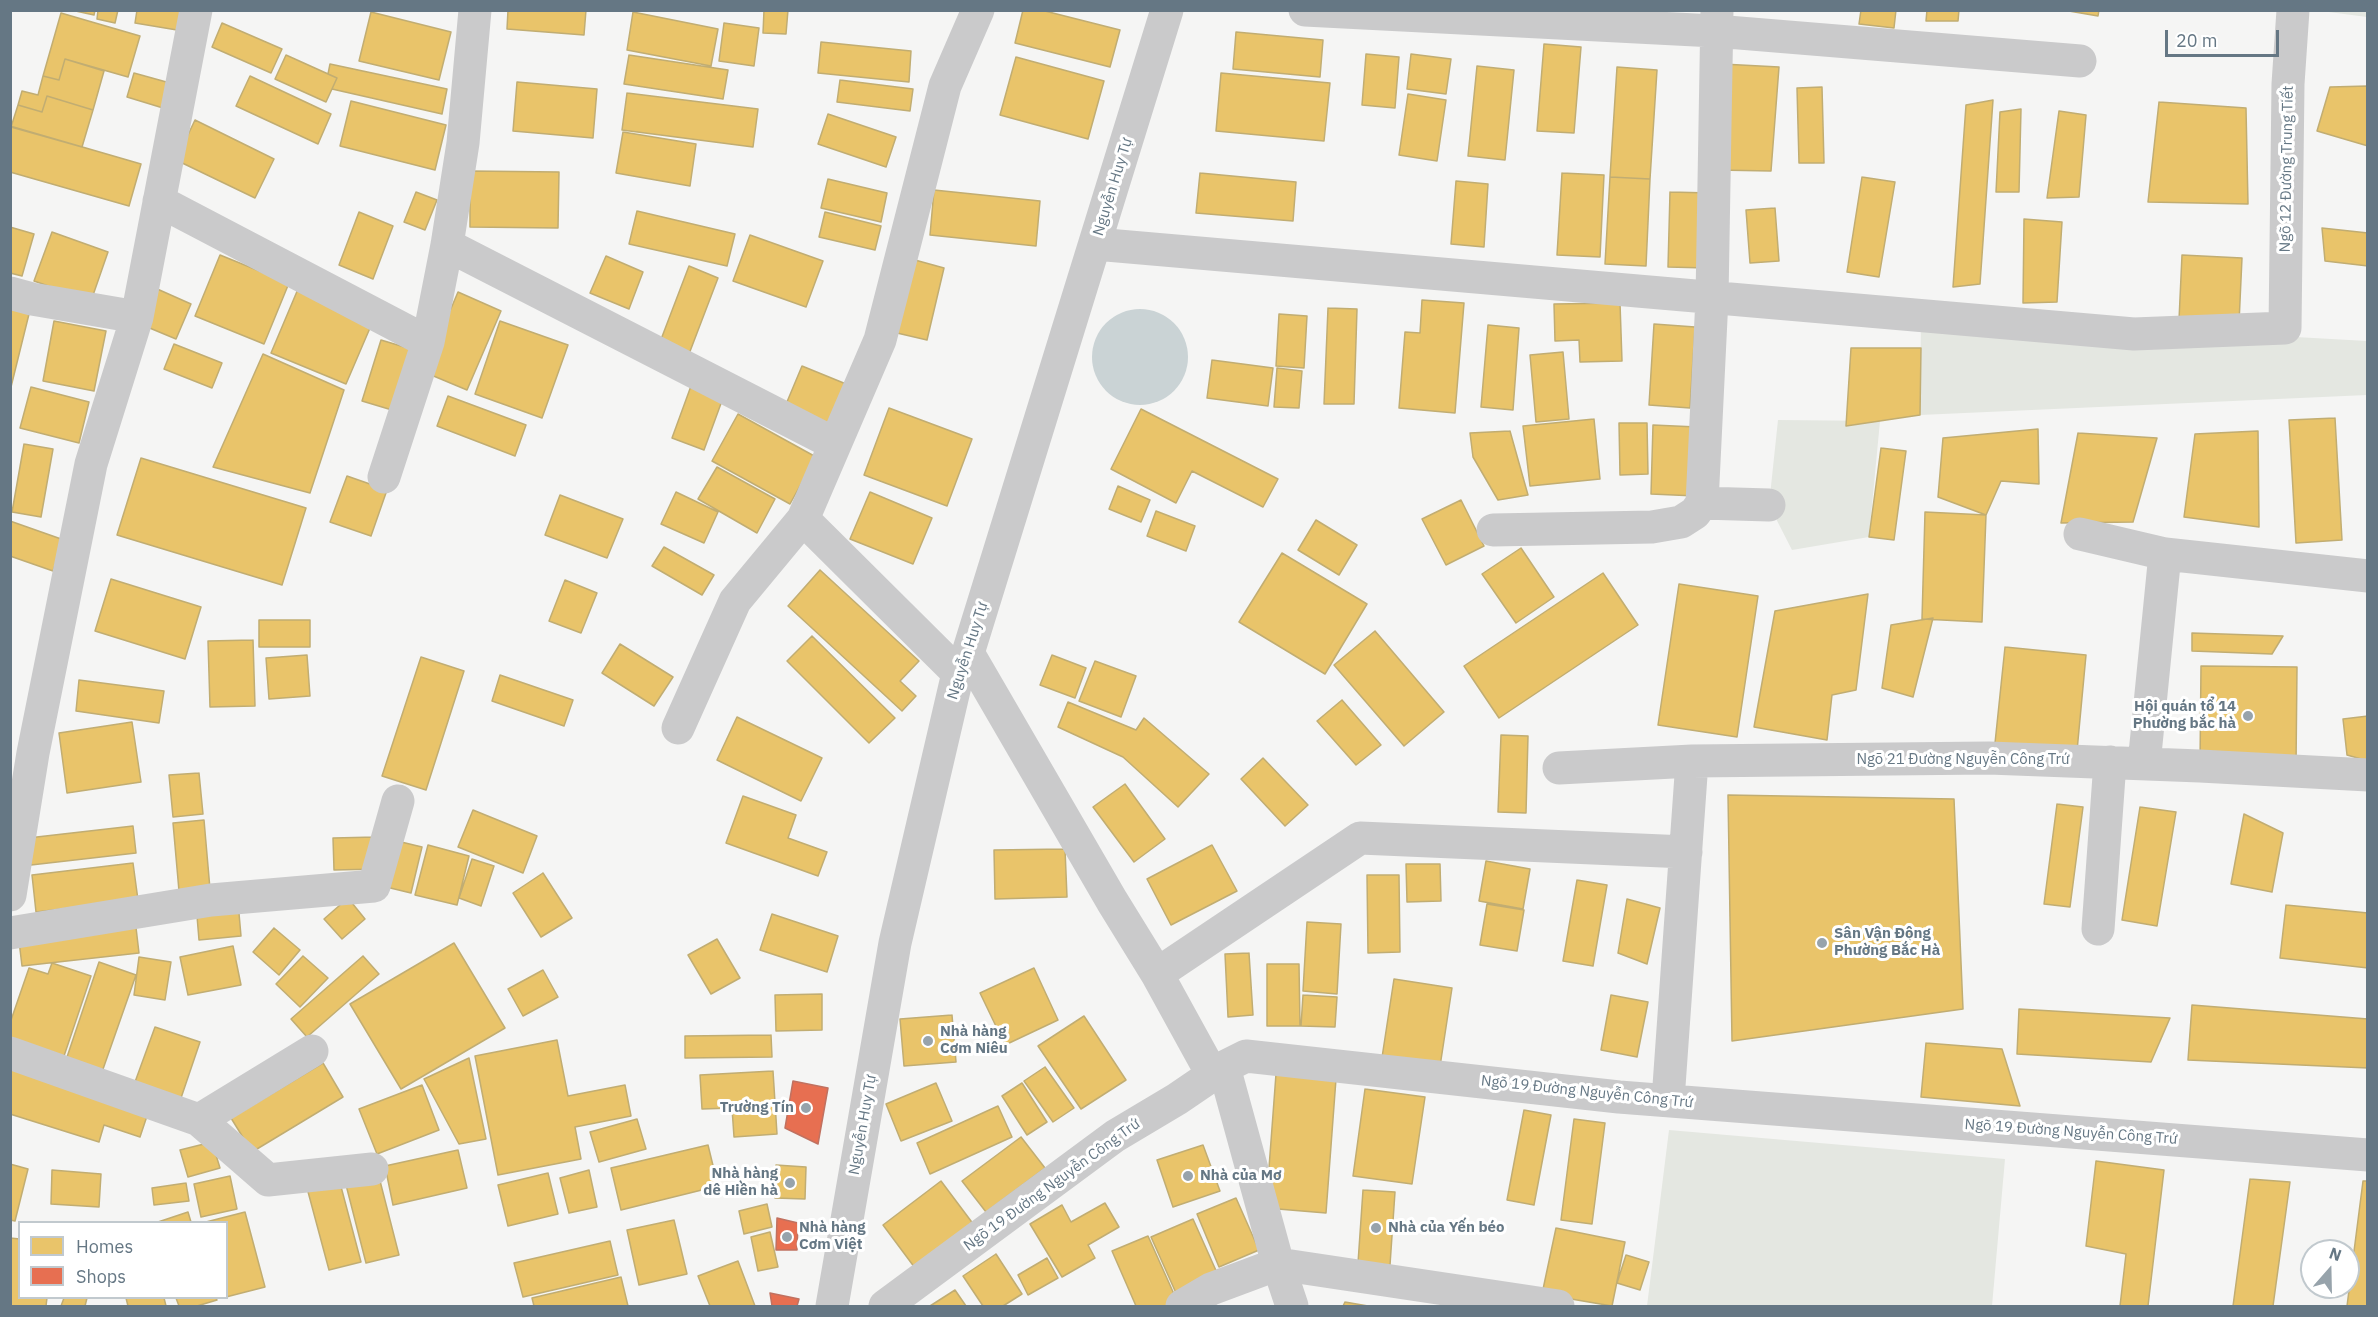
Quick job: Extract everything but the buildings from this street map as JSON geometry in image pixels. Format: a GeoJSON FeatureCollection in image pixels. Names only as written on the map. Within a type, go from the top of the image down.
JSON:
{"type":"FeatureCollection","features":[{"type":"Feature","properties":{"kind":"street"},"geometry":{"type":"LineString","coordinates":[[10,895],[22,751],[91,464],[136,317],[196,10]]}},
{"type":"Feature","properties":{"kind":"street"},"geometry":{"type":"LineString","coordinates":[[384,477],[428,342],[447,245],[463,143],[475,10]]}},
{"type":"Feature","properties":{"kind":"street"},"geometry":{"type":"LineString","coordinates":[[678,728],[735,601],[803,519],[880,340],[945,86],[978,10]]}},
{"type":"Feature","properties":{"kind":"street","name":"Nguyễn Huy Tự"},"geometry":{"type":"LineString","coordinates":[[832,1306],[895,943],[963,663],[1167,10]]}},
{"type":"Feature","properties":{"kind":"street"},"geometry":{"type":"LineString","coordinates":[[1305,10],[1716,21],[2080,61]]}},
{"type":"Feature","properties":{"kind":"street","name":"Ngõ 12 Đường Trung Tiết"},"geometry":{"type":"LineString","coordinates":[[1712,298],[2134,334],[2284,328],[2288,84],[2293,10]]}},
{"type":"Feature","properties":{"kind":"street"},"geometry":{"type":"LineString","coordinates":[[1493,530],[1652,527],[1681,522],[1695,513],[1702,503],[1712,298],[1716,21]]}},
{"type":"Feature","properties":{"kind":"street"},"geometry":{"type":"LineString","coordinates":[[159,201],[428,342]]}},
{"type":"Feature","properties":{"kind":"street"},"geometry":{"type":"LineString","coordinates":[[1095,244],[1712,298]]}},
{"type":"Feature","properties":{"kind":"street"},"geometry":{"type":"LineString","coordinates":[[447,245],[835,444]]}},
{"type":"Feature","properties":{"kind":"street"},"geometry":{"type":"LineString","coordinates":[[10,293],[136,317]]}},
{"type":"Feature","properties":{"kind":"street"},"geometry":{"type":"LineString","coordinates":[[1702,503],[1769,505]]}},
{"type":"Feature","properties":{"kind":"street"},"geometry":{"type":"LineString","coordinates":[[803,519],[963,663],[1218,1071],[1292,1306]]}},
{"type":"Feature","properties":{"kind":"street"},"geometry":{"type":"LineString","coordinates":[[2080,534],[2164,554],[2367,576]]}},
{"type":"Feature","properties":{"kind":"street"},"geometry":{"type":"LineString","coordinates":[[2144,764],[2164,554]]}},
{"type":"Feature","properties":{"kind":"street","name":"Ngõ 21 Đường Nguyễn Công Trứ"},"geometry":{"type":"LineString","coordinates":[[1559,768],[1692,760],[1989,758],[2367,775]]}},
{"type":"Feature","properties":{"kind":"street"},"geometry":{"type":"LineString","coordinates":[[1668,1101],[1692,760]]}},
{"type":"Feature","properties":{"kind":"street"},"geometry":{"type":"LineString","coordinates":[[2098,928],[2110,762]]}},
{"type":"Feature","properties":{"kind":"street"},"geometry":{"type":"LineString","coordinates":[[10,933],[211,900],[374,886],[398,801]]}},
{"type":"Feature","properties":{"kind":"street"},"geometry":{"type":"LineString","coordinates":[[1157,974],[1360,838],[1686,852]]}},
{"type":"Feature","properties":{"kind":"street"},"geometry":{"type":"LineString","coordinates":[[199,1120],[312,1051]]}},
{"type":"Feature","properties":{"kind":"street"},"geometry":{"type":"LineString","coordinates":[[10,1053],[199,1120],[268,1180],[372,1169]]}},
{"type":"Feature","properties":{"kind":"street","name":"Ngõ 19 Đường Nguyễn Công Trứ"},"geometry":{"type":"LineString","coordinates":[[885,1306],[1115,1136],[1246,1056],[1668,1101],[2367,1155]]}},
{"type":"Feature","properties":{"kind":"street"},"geometry":{"type":"LineString","coordinates":[[1182,1306],[1211,1289],[1278,1264],[1558,1306]]}},
{"type":"Feature","properties":{"kind":"shaded area"},"geometry":{"type":"Polygon","coordinates":[[[2321,11],[2367,11],[2367,17],[2321,11]]]}},
{"type":"Feature","properties":{"kind":"shaded area"},"geometry":{"type":"Polygon","coordinates":[[[1140,309],[1159,312],[1174,323],[1185,338],[1188,357],[1185,376],[1174,391],[1159,402],[1140,405],[1121,402],[1106,391],[1095,376],[1092,357],[1095,338],[1106,323],[1121,312],[1140,309]]]}},
{"type":"Feature","properties":{"kind":"shaded area"},"geometry":{"type":"Polygon","coordinates":[[[1921,316],[2367,341],[2367,395],[1920,415],[1921,316]]]}},
{"type":"Feature","properties":{"kind":"shaded area"},"geometry":{"type":"Polygon","coordinates":[[[1778,420],[1880,421],[1869,537],[1792,550],[1769,505],[1778,420]]]}},
{"type":"Feature","properties":{"kind":"shaded area"},"geometry":{"type":"Polygon","coordinates":[[[1669,1130],[2005,1159],[1992,1306],[1647,1306],[1669,1130]]]}},
{"type":"Feature","properties":{"kind":"place","name":"Hội quán tổ 14 Phường bắc hà"},"geometry":{"type":"Point","coordinates":[2248,716]}},
{"type":"Feature","properties":{"kind":"place","name":"Sân Vận Động Phường Bắc Hà"},"geometry":{"type":"Point","coordinates":[1822,943]}},
{"type":"Feature","properties":{"kind":"place","name":"Nhà hàng Cơm Niêu"},"geometry":{"type":"Point","coordinates":[928,1041]}},
{"type":"Feature","properties":{"kind":"place","name":"Trường Tín"},"geometry":{"type":"Point","coordinates":[806,1108]}},
{"type":"Feature","properties":{"kind":"place","name":"Nhà của Mơ"},"geometry":{"type":"Point","coordinates":[1188,1176]}},
{"type":"Feature","properties":{"kind":"place","name":"Nhà hàng dê Hiền hà"},"geometry":{"type":"Point","coordinates":[790,1183]}},
{"type":"Feature","properties":{"kind":"place","name":"Nhà của Yến béo"},"geometry":{"type":"Point","coordinates":[1376,1228]}},
{"type":"Feature","properties":{"kind":"place","name":"Nhà hàng Cơm Việt"},"geometry":{"type":"Point","coordinates":[787,1237]}}]}
